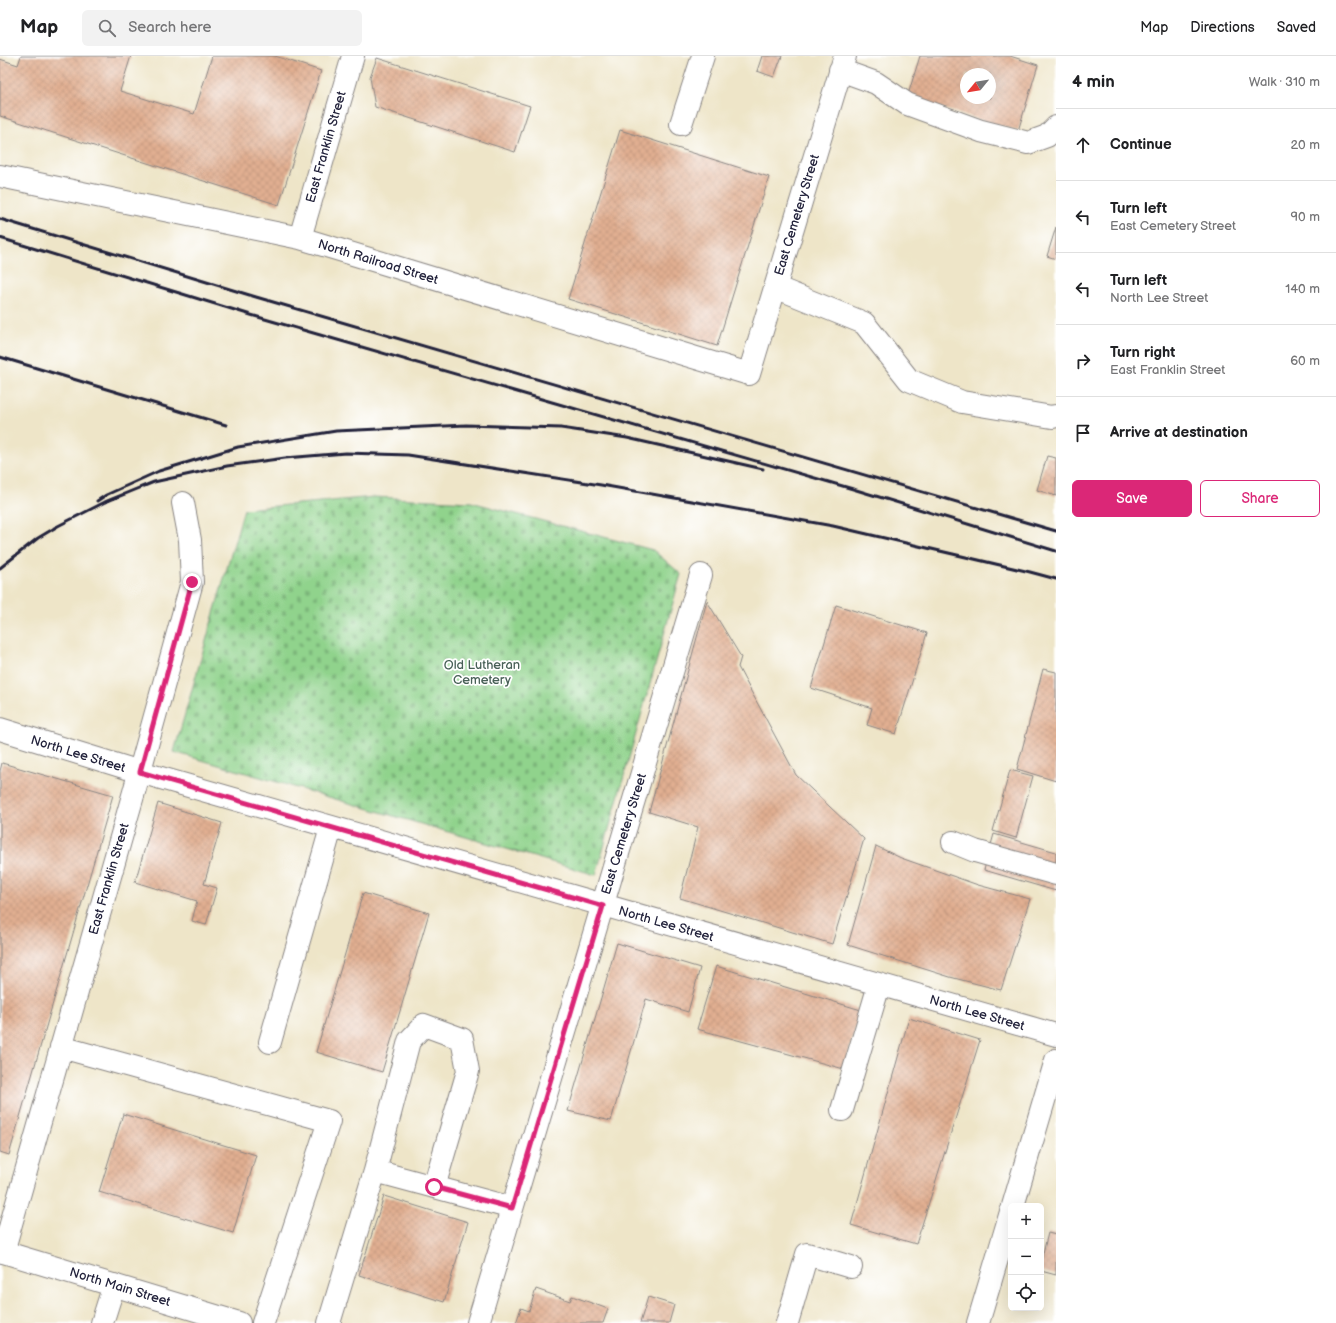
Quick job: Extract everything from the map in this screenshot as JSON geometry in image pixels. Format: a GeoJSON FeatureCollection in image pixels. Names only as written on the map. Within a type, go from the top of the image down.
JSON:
{"type":"FeatureCollection","features":[{"type":"Feature","properties":{"kind":"street"},"geometry":{"type":"LineString","coordinates":[[681,124],[703,56]]}},
{"type":"Feature","properties":{"kind":"street","name":"East Franklin Street"},"geometry":{"type":"LineString","coordinates":[[300,238],[346,58]]}},
{"type":"Feature","properties":{"kind":"street"},"geometry":{"type":"LineString","coordinates":[[842,63],[876,83],[907,104],[981,131],[1028,143],[1047,136],[1056,127]]}},
{"type":"Feature","properties":{"kind":"street","name":"East Cemetery Street"},"geometry":{"type":"LineString","coordinates":[[749,374],[842,63]]}},
{"type":"Feature","properties":{"kind":"street","name":"North Railroad Street"},"geometry":{"type":"LineString","coordinates":[[0,176],[300,238],[749,374]]}},
{"type":"Feature","properties":{"kind":"street"},"geometry":{"type":"LineString","coordinates":[[775,287],[864,323],[909,380],[962,402],[1052,417],[1056,416]]}},
{"type":"Feature","properties":{"kind":"street","name":"East Franklin Street"},"geometry":{"type":"LineString","coordinates":[[1,1252],[140,772],[192,582],[190,540],[183,503]]}},
{"type":"Feature","properties":{"kind":"street","name":"East Cemetery Street"},"geometry":{"type":"LineString","coordinates":[[478,1323],[701,575]]}},
{"type":"Feature","properties":{"kind":"street","name":"North Lee Street"},"geometry":{"type":"LineString","coordinates":[[0,730],[330,828],[1056,1035]]}},
{"type":"Feature","properties":{"kind":"street"},"geometry":{"type":"LineString","coordinates":[[270,1042],[330,828]]}},
{"type":"Feature","properties":{"kind":"street"},"geometry":{"type":"LineString","coordinates":[[953,842],[975,851],[1056,874]]}},
{"type":"Feature","properties":{"kind":"street"},"geometry":{"type":"LineString","coordinates":[[842,1110],[879,985]]}},
{"type":"Feature","properties":{"kind":"street"},"geometry":{"type":"LineString","coordinates":[[329,1323],[375,1171],[409,1041],[424,1025],[462,1039],[468,1071],[434,1187]]}},
{"type":"Feature","properties":{"kind":"street"},"geometry":{"type":"LineString","coordinates":[[61,1046],[328,1121],[263,1323]]}},
{"type":"Feature","properties":{"kind":"street"},"geometry":{"type":"LineString","coordinates":[[1014,1203],[1056,1060]]}},
{"type":"Feature","properties":{"kind":"street"},"geometry":{"type":"LineString","coordinates":[[375,1171],[512,1208]]}},
{"type":"Feature","properties":{"kind":"street"},"geometry":{"type":"LineString","coordinates":[[978,1323],[1008,1222]]}},
{"type":"Feature","properties":{"kind":"street","name":"North Main Street"},"geometry":{"type":"LineString","coordinates":[[1,1252],[239,1323]]}},
{"type":"Feature","properties":{"kind":"street"},"geometry":{"type":"LineString","coordinates":[[787,1323],[807,1254],[851,1267]]}},
{"type":"Feature","properties":{"kind":"street"},"geometry":{"type":"LineString","coordinates":[[102,1323],[114,1285]]}},
{"type":"Feature","properties":{"kind":"green space","name":"Old Lutheran Cemetery"},"geometry":{"type":"Polygon","coordinates":[[[374,497],[471,502],[653,550],[681,574],[596,875],[174,752],[244,509],[374,497]]]}},
{"type":"Feature","properties":{"kind":"building"},"geometry":{"type":"Polygon","coordinates":[[[21,56],[131,56],[120,91],[194,114],[212,56],[275,56],[321,71],[279,205],[0,116],[0,59],[18,65],[21,56]]]}},
{"type":"Feature","properties":{"kind":"building"},"geometry":{"type":"Polygon","coordinates":[[[762,56],[782,56],[774,77],[757,71],[762,56]]]}},
{"type":"Feature","properties":{"kind":"building"},"geometry":{"type":"Polygon","coordinates":[[[920,56],[1010,56],[1038,65],[1018,131],[907,98],[920,56]]]}},
{"type":"Feature","properties":{"kind":"building"},"geometry":{"type":"Polygon","coordinates":[[[377,58],[530,106],[515,152],[375,107],[370,77],[377,58]]]}},
{"type":"Feature","properties":{"kind":"building"},"geometry":{"type":"Polygon","coordinates":[[[620,130],[769,177],[717,346],[568,299],[620,130]]]}},
{"type":"Feature","properties":{"kind":"building"},"geometry":{"type":"Polygon","coordinates":[[[1056,227],[1056,259],[1047,256],[1056,227]]]}},
{"type":"Feature","properties":{"kind":"building"},"geometry":{"type":"Polygon","coordinates":[[[1047,456],[1056,458],[1056,496],[1037,490],[1047,456]]]}},
{"type":"Feature","properties":{"kind":"building"},"geometry":{"type":"Polygon","coordinates":[[[707,601],[741,657],[738,667],[796,775],[864,839],[832,944],[680,898],[698,827],[649,812],[707,601]]]}},
{"type":"Feature","properties":{"kind":"building"},"geometry":{"type":"Polygon","coordinates":[[[836,605],[927,633],[896,734],[867,725],[872,708],[811,688],[836,605]]]}},
{"type":"Feature","properties":{"kind":"building"},"geometry":{"type":"Polygon","coordinates":[[[1043,669],[1056,672],[1056,781],[1017,769],[1043,669]]]}},
{"type":"Feature","properties":{"kind":"building"},"geometry":{"type":"Polygon","coordinates":[[[2,763],[113,795],[9,1155],[0,1152],[0,771],[2,763]]]}},
{"type":"Feature","properties":{"kind":"building"},"geometry":{"type":"Polygon","coordinates":[[[1010,770],[1033,776],[1016,838],[993,831],[1010,770]]]}},
{"type":"Feature","properties":{"kind":"building"},"geometry":{"type":"Polygon","coordinates":[[[158,803],[222,823],[204,884],[217,888],[206,925],[192,921],[197,901],[135,882],[158,803]]]}},
{"type":"Feature","properties":{"kind":"building"},"geometry":{"type":"Polygon","coordinates":[[[994,834],[1056,852],[1056,891],[984,870],[994,834]]]}},
{"type":"Feature","properties":{"kind":"building"},"geometry":{"type":"Polygon","coordinates":[[[876,846],[901,858],[978,885],[1030,899],[1001,990],[950,977],[848,945],[876,846]]]}},
{"type":"Feature","properties":{"kind":"building"},"geometry":{"type":"Polygon","coordinates":[[[363,893],[429,913],[382,1072],[316,1052],[363,893]]]}},
{"type":"Feature","properties":{"kind":"building"},"geometry":{"type":"Polygon","coordinates":[[[617,943],[700,968],[688,1012],[646,999],[611,1121],[568,1111],[617,943]]]}},
{"type":"Feature","properties":{"kind":"building"},"geometry":{"type":"Polygon","coordinates":[[[716,966],[861,1010],[844,1069],[697,1029],[716,966]]]}},
{"type":"Feature","properties":{"kind":"building"},"geometry":{"type":"Polygon","coordinates":[[[909,1018],[980,1040],[916,1244],[851,1225],[909,1018]]]}},
{"type":"Feature","properties":{"kind":"building"},"geometry":{"type":"Polygon","coordinates":[[[123,1114],[256,1155],[233,1233],[99,1192],[123,1114]]]}},
{"type":"Feature","properties":{"kind":"building"},"geometry":{"type":"Polygon","coordinates":[[[384,1196],[468,1222],[444,1302],[359,1275],[384,1196]]]}},
{"type":"Feature","properties":{"kind":"building"},"geometry":{"type":"Polygon","coordinates":[[[1048,1233],[1056,1235],[1056,1275],[1044,1272],[1044,1249],[1048,1233]]]}},
{"type":"Feature","properties":{"kind":"building"},"geometry":{"type":"Polygon","coordinates":[[[536,1289],[570,1301],[572,1296],[608,1309],[603,1323],[516,1323],[521,1308],[529,1311],[536,1289]]]}},
{"type":"Feature","properties":{"kind":"building"},"geometry":{"type":"Polygon","coordinates":[[[648,1297],[674,1305],[669,1323],[640,1323],[648,1297]]]}},
{"type":"Feature","properties":{"kind":"railway"},"geometry":{"type":"LineString","coordinates":[[0,219],[256,297],[1056,531]]}},
{"type":"Feature","properties":{"kind":"railway"},"geometry":{"type":"LineString","coordinates":[[0,238],[251,315],[853,489],[1056,551]]}},
{"type":"Feature","properties":{"kind":"railway"},"geometry":{"type":"LineString","coordinates":[[0,357],[226,425]]}},
{"type":"Feature","properties":{"kind":"railway"},"geometry":{"type":"LineString","coordinates":[[97,501],[106,495],[159,471],[238,447],[336,431],[466,425],[561,428],[627,438],[763,469]]}},
{"type":"Feature","properties":{"kind":"railway"},"geometry":{"type":"LineString","coordinates":[[54,528],[105,502],[154,482],[227,466],[285,458],[346,453],[408,455],[601,485],[833,526],[1056,579]]}},
{"type":"Feature","properties":{"kind":"railway"},"geometry":{"type":"LineString","coordinates":[[0,568],[38,538],[58,526]]}},
{"type":"Feature","properties":{"kind":"route"},"geometry":{"type":"LineString","coordinates":[[192,582],[140,772],[603,906],[512,1208],[434,1187]]}}]}
